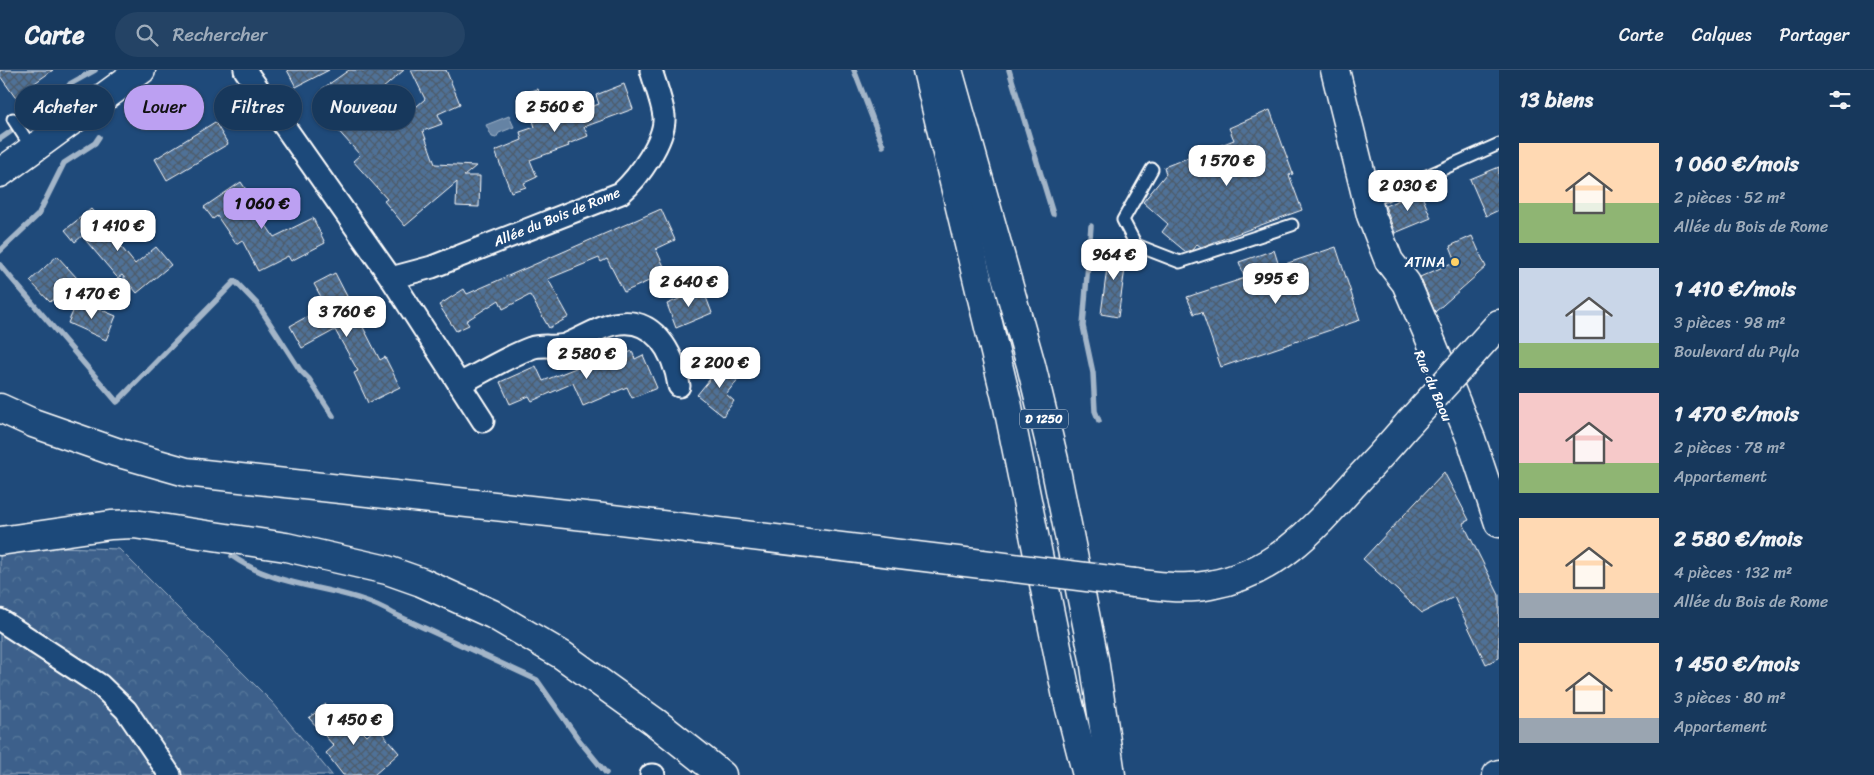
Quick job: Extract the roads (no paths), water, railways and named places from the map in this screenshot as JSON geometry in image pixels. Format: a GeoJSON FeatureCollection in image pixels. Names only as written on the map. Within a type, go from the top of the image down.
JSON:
{"type":"FeatureCollection","features":[{"type":"Feature","properties":{"kind":"street"},"geometry":{"type":"LineString","coordinates":[[0,173],[140,70]]}},
{"type":"Feature","properties":{"kind":"street"},"geometry":{"type":"LineString","coordinates":[[245,70],[392,278],[482,422]]}},
{"type":"Feature","properties":{"kind":"street","name":"Allée du Bois de Rome"},"geometry":{"type":"LineString","coordinates":[[392,278],[432,267],[621,193],[635,181],[658,143],[664,117],[651,70]]}},
{"type":"Feature","properties":{"kind":"street","name":"D 1250"},"geometry":{"type":"LineString","coordinates":[[927,70],[1007,402],[1067,697],[1088,775]]}},
{"type":"Feature","properties":{"kind":"street","name":"D 1250"},"geometry":{"type":"LineString","coordinates":[[948,70],[1031,365],[1054,460],[1094,659],[1111,775]]}},
{"type":"Feature","properties":{"kind":"street","name":"Rue du Baou"},"geometry":{"type":"LineString","coordinates":[[1335,70],[1367,203],[1390,261],[1406,284],[1417,308],[1471,439],[1496,514]]}},
{"type":"Feature","properties":{"kind":"street"},"geometry":{"type":"LineString","coordinates":[[459,384],[532,348],[563,346],[614,324],[632,323],[650,329],[660,339],[676,366],[679,386]]}},
{"type":"Feature","properties":{"kind":"street"},"geometry":{"type":"LineString","coordinates":[[0,408],[33,423],[116,452],[186,472],[603,518],[1177,588],[1209,586],[1228,581],[1273,561],[1308,535],[1499,324]]}},
{"type":"Feature","properties":{"kind":"street"},"geometry":{"type":"LineString","coordinates":[[0,418],[33,423]]}},
{"type":"Feature","properties":{"kind":"street"},"geometry":{"type":"LineString","coordinates":[[0,541],[112,525],[134,524],[286,547],[387,570],[492,614],[562,655],[655,722],[722,775]]}},
{"type":"Feature","properties":{"kind":"street"},"geometry":{"type":"LineString","coordinates":[[0,620],[100,685],[126,710],[170,775]]}},
{"type":"Feature","properties":{"kind":"lane"},"geometry":{"type":"LineString","coordinates":[[13,119],[33,150]]}},
{"type":"Feature","properties":{"kind":"lane"},"geometry":{"type":"LineString","coordinates":[[1367,203],[1499,144]]}},
{"type":"Feature","properties":{"kind":"lane"},"geometry":{"type":"LineString","coordinates":[[1152,169],[1123,220],[1136,245],[1180,262],[1292,225]]}},
{"type":"Feature","properties":{"kind":"waterway"},"geometry":{"type":"LineString","coordinates":[[69,85],[95,70]]}},
{"type":"Feature","properties":{"kind":"waterway"},"geometry":{"type":"LineString","coordinates":[[854,70],[883,146]]}},
{"type":"Feature","properties":{"kind":"waterway"},"geometry":{"type":"LineString","coordinates":[[1009,70],[1053,214]]}},
{"type":"Feature","properties":{"kind":"waterway"},"geometry":{"type":"LineString","coordinates":[[0,139],[13,130]]}},
{"type":"Feature","properties":{"kind":"waterway"},"geometry":{"type":"LineString","coordinates":[[0,251],[38,215],[64,163],[95,143],[99,137]]}},
{"type":"Feature","properties":{"kind":"waterway"},"geometry":{"type":"LineString","coordinates":[[1091,226],[1083,326],[1093,373],[1095,411],[1099,421]]}},
{"type":"Feature","properties":{"kind":"waterway"},"geometry":{"type":"LineString","coordinates":[[0,265],[117,402],[235,281],[258,305],[300,370],[309,379],[333,416]]}},
{"type":"Feature","properties":{"kind":"waterway"},"geometry":{"type":"LineString","coordinates":[[232,556],[252,568],[272,576],[375,604],[537,680],[579,740],[606,773]]}},
{"type":"Feature","properties":{"kind":"place","name":"ATINA"},"geometry":{"type":"Point","coordinates":[1455,262]}}]}
